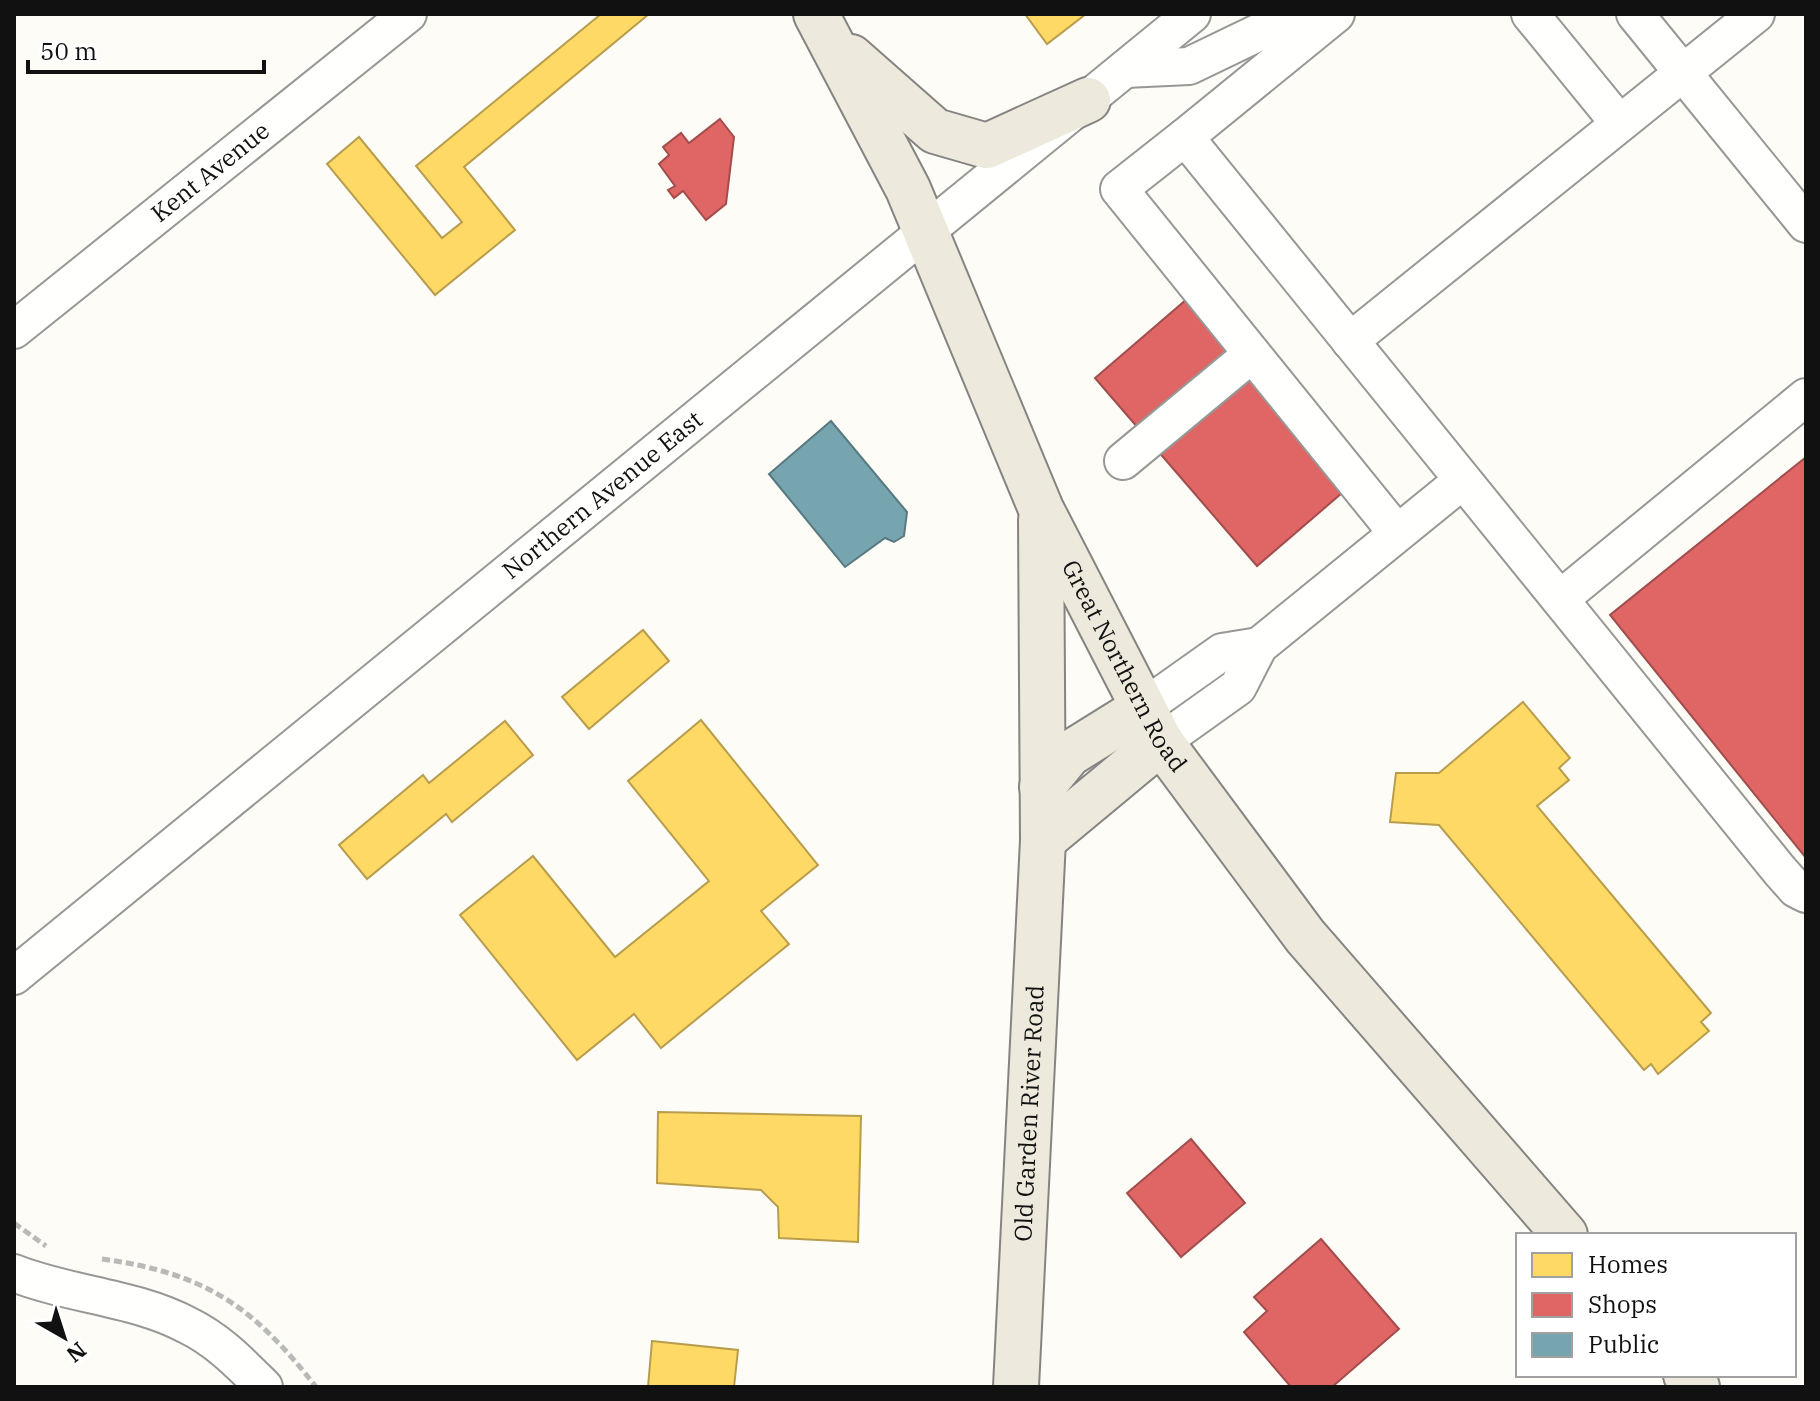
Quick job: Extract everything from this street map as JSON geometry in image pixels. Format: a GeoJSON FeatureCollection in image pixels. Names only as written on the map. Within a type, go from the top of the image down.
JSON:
{"type":"FeatureCollection","features":[{"type":"Feature","properties":{"kind":"main road"},"geometry":{"type":"LineString","coordinates":[[824,26],[935,131],[987,146],[1088,100]]}},
{"type":"Feature","properties":{"kind":"main road","name":"Great Northern Road"},"geometry":{"type":"LineString","coordinates":[[824,26],[908,189],[923,234],[1041,509],[1152,725],[1305,936],[1563,1233]]}},
{"type":"Feature","properties":{"kind":"main road","name":"Old Garden River Road"},"geometry":{"type":"LineString","coordinates":[[1016,1387],[1043,840],[1041,509]]}},
{"type":"Feature","properties":{"kind":"main road"},"geometry":{"type":"LineString","coordinates":[[1042,787],[1069,754],[1152,725]]}},
{"type":"Feature","properties":{"kind":"main road"},"geometry":{"type":"LineString","coordinates":[[1043,840],[1152,725]]}},
{"type":"Feature","properties":{"kind":"street","name":"Kent Avenue"},"geometry":{"type":"LineString","coordinates":[[14,330],[408,14]]}},
{"type":"Feature","properties":{"kind":"street","name":"Northern Avenue East"},"geometry":{"type":"LineString","coordinates":[[14,976],[1192,14]]}},
{"type":"Feature","properties":{"kind":"street"},"geometry":{"type":"LineString","coordinates":[[1125,69],[1189,66],[1297,14]]}},
{"type":"Feature","properties":{"kind":"street"},"geometry":{"type":"LineString","coordinates":[[1336,14],[1119,189],[1397,533]]}},
{"type":"Feature","properties":{"kind":"street"},"geometry":{"type":"LineString","coordinates":[[1530,14],[1619,123]]}},
{"type":"Feature","properties":{"kind":"street"},"geometry":{"type":"LineString","coordinates":[[1635,14],[1806,224]]}},
{"type":"Feature","properties":{"kind":"street"},"geometry":{"type":"LineString","coordinates":[[1350,341],[1756,14]]}},
{"type":"Feature","properties":{"kind":"street"},"geometry":{"type":"LineString","coordinates":[[1185,137],[1780,871],[1796,889],[1806,894]]}},
{"type":"Feature","properties":{"kind":"street"},"geometry":{"type":"LineString","coordinates":[[1123,461],[1252,354]]}},
{"type":"Feature","properties":{"kind":"street"},"geometry":{"type":"LineString","coordinates":[[1560,599],[1806,397]]}},
{"type":"Feature","properties":{"kind":"street"},"geometry":{"type":"LineString","coordinates":[[1152,725],[1238,687],[1259,646],[1462,481]]}},
{"type":"Feature","properties":{"kind":"street"},"geometry":{"type":"LineString","coordinates":[[14,1273],[45,1285],[185,1323],[227,1349],[264,1387]]}},
{"type":"Feature","properties":{"kind":"building: Homes"},"geometry":{"type":"Polygon","coordinates":[[[601,14],[649,14],[464,167],[515,230],[435,295],[327,164],[359,137],[442,238],[462,222],[416,166],[601,14]]]}},
{"type":"Feature","properties":{"kind":"building: Homes"},"geometry":{"type":"Polygon","coordinates":[[[1025,14],[1086,14],[1047,44],[1025,14]]]}},
{"type":"Feature","properties":{"kind":"building: Homes"},"geometry":{"type":"Polygon","coordinates":[[[643,630],[669,661],[589,729],[562,697],[643,630]]]}},
{"type":"Feature","properties":{"kind":"building: Homes"},"geometry":{"type":"Polygon","coordinates":[[[1523,702],[1570,758],[1559,768],[1569,780],[1537,806],[1711,1013],[1701,1022],[1709,1031],[1658,1074],[1651,1064],[1644,1070],[1439,825],[1390,822],[1396,773],[1439,773],[1523,702]]]}},
{"type":"Feature","properties":{"kind":"building: Homes"},"geometry":{"type":"Polygon","coordinates":[[[701,720],[818,865],[761,911],[789,944],[661,1048],[634,1014],[577,1060],[460,915],[533,856],[615,957],[709,881],[628,781],[701,720]]]}},
{"type":"Feature","properties":{"kind":"building: Homes"},"geometry":{"type":"Polygon","coordinates":[[[505,721],[533,755],[452,822],[446,814],[367,879],[339,845],[423,775],[429,783],[505,721]]]}},
{"type":"Feature","properties":{"kind":"building: Homes"},"geometry":{"type":"Polygon","coordinates":[[[658,1112],[861,1116],[858,1242],[779,1238],[778,1207],[761,1190],[657,1183],[658,1112]]]}},
{"type":"Feature","properties":{"kind":"building: Homes"},"geometry":{"type":"Polygon","coordinates":[[[652,1341],[738,1350],[734,1387],[648,1387],[652,1341]]]}},
{"type":"Feature","properties":{"kind":"building: Shops"},"geometry":{"type":"Polygon","coordinates":[[[720,119],[734,137],[726,204],[706,220],[683,191],[674,198],[668,190],[675,186],[659,164],[669,155],[663,147],[681,133],[689,143],[720,119]]]}},
{"type":"Feature","properties":{"kind":"building: Shops"},"geometry":{"type":"Polygon","coordinates":[[[1201,287],[1363,475],[1257,566],[1095,378],[1201,287]]]}},
{"type":"Feature","properties":{"kind":"building: Shops"},"geometry":{"type":"Polygon","coordinates":[[[1806,457],[1806,858],[1610,615],[1806,457]]]}},
{"type":"Feature","properties":{"kind":"building: Shops"},"geometry":{"type":"Polygon","coordinates":[[[1191,1139],[1245,1203],[1181,1257],[1127,1193],[1191,1139]]]}},
{"type":"Feature","properties":{"kind":"building: Shops"},"geometry":{"type":"Polygon","coordinates":[[[1321,1239],[1399,1329],[1332,1387],[1291,1387],[1244,1332],[1267,1311],[1254,1297],[1321,1239]]]}},
{"type":"Feature","properties":{"kind":"building: Public"},"geometry":{"type":"Polygon","coordinates":[[[831,421],[907,512],[904,536],[894,542],[885,538],[845,567],[769,474],[831,421]]]}}]}
